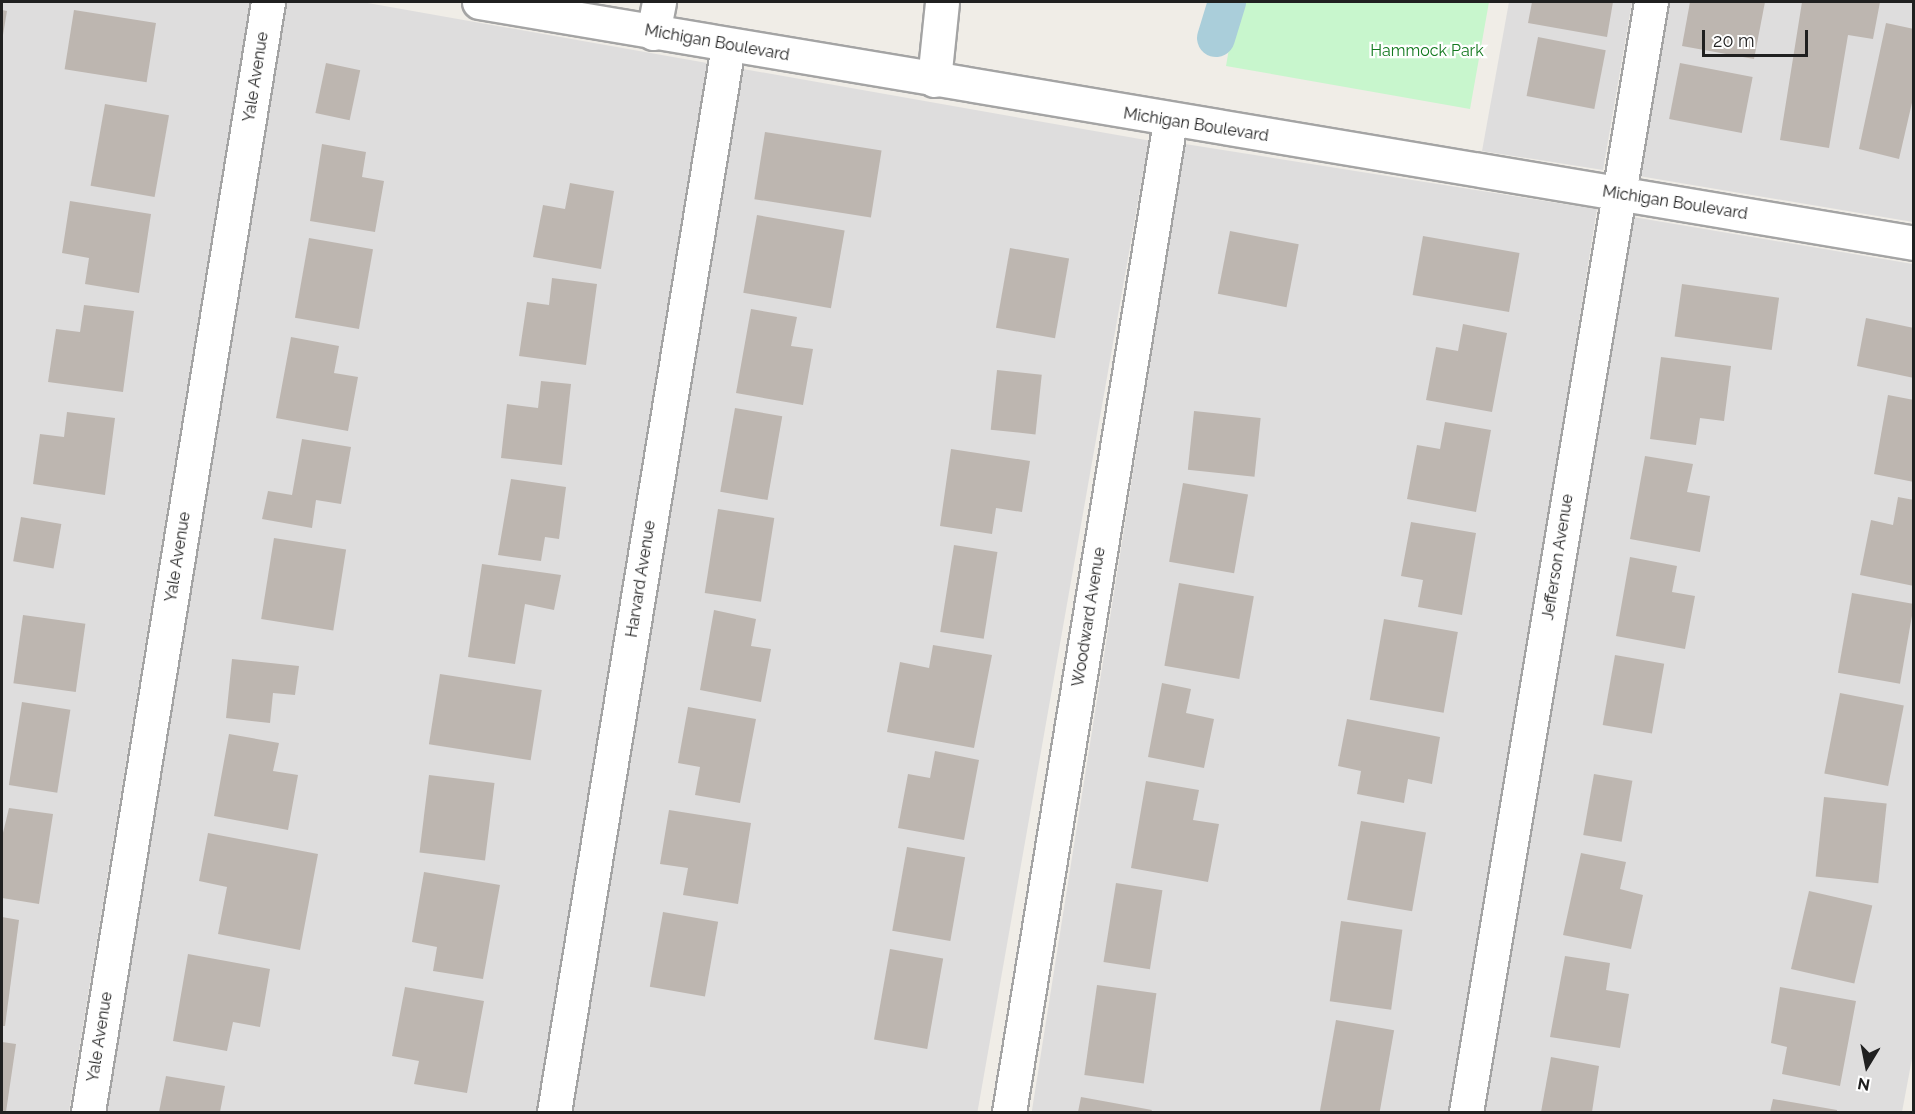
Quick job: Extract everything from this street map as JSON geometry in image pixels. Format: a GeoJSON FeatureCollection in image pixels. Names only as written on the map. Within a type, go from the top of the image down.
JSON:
{"type":"FeatureCollection","features":[{"type":"Feature","properties":{"kind":"street","name":"Yale Avenue"},"geometry":{"type":"LineString","coordinates":[[88,1113],[268,2]]}},
{"type":"Feature","properties":{"kind":"street","name":"Michigan Boulevard"},"geometry":{"type":"LineString","coordinates":[[479,2],[656,17],[728,46],[1914,243]]}},
{"type":"Feature","properties":{"kind":"street"},"geometry":{"type":"LineString","coordinates":[[934,80],[942,2]]}},
{"type":"Feature","properties":{"kind":"street","name":"Jefferson Avenue"},"geometry":{"type":"LineString","coordinates":[[1466,1113],[1651,2]]}},
{"type":"Feature","properties":{"kind":"street","name":"Harvard Avenue"},"geometry":{"type":"LineString","coordinates":[[554,1113],[728,46]]}},
{"type":"Feature","properties":{"kind":"street","name":"Woodward Avenue"},"geometry":{"type":"LineString","coordinates":[[1009,1113],[1170,121]]}},
{"type":"Feature","properties":{"kind":"shaded area"},"geometry":{"type":"Polygon","coordinates":[[[2,2],[250,2],[69,1112],[2,1112],[2,2]]]}},
{"type":"Feature","properties":{"kind":"shaded area"},"geometry":{"type":"Polygon","coordinates":[[[286,2],[362,2],[707,63],[536,1112],[106,1112],[286,2]]]}},
{"type":"Feature","properties":{"kind":"shaded area"},"geometry":{"type":"Polygon","coordinates":[[[1509,2],[1632,2],[1603,170],[1482,151],[1509,2]]]}},
{"type":"Feature","properties":{"kind":"shaded area"},"geometry":{"type":"Polygon","coordinates":[[[1669,2],[1913,2],[1913,222],[1639,176],[1669,2]]]}},
{"type":"Feature","properties":{"kind":"shaded area"},"geometry":{"type":"Polygon","coordinates":[[[743,69],[1149,141],[977,1112],[571,1112],[559,1110],[743,69]]]}},
{"type":"Feature","properties":{"kind":"shaded area"},"geometry":{"type":"Polygon","coordinates":[[[1185,144],[1597,209],[1454,1112],[1032,1112],[1185,144]]]}},
{"type":"Feature","properties":{"kind":"shaded area"},"geometry":{"type":"Polygon","coordinates":[[[1633,217],[1913,264],[1914,1048],[1902,1112],[1484,1112],[1633,217]]]}},
{"type":"Feature","properties":{"kind":"green space","name":"Hammock Park"},"geometry":{"type":"Polygon","coordinates":[[[1237,2],[1489,2],[1470,109],[1226,66],[1237,2]]]}},
{"type":"Feature","properties":{"kind":"building"},"geometry":{"type":"Polygon","coordinates":[[[1532,2],[1613,2],[1607,37],[1528,23],[1532,2]]]}},
{"type":"Feature","properties":{"kind":"building"},"geometry":{"type":"Polygon","coordinates":[[[1690,2],[1765,2],[1754,59],[1682,46],[1690,2]]]}},
{"type":"Feature","properties":{"kind":"building"},"geometry":{"type":"Polygon","coordinates":[[[1802,2],[1880,2],[1873,39],[1848,35],[1829,148],[1780,140],[1802,2]]]}},
{"type":"Feature","properties":{"kind":"building"},"geometry":{"type":"Polygon","coordinates":[[[2,10],[7,11],[3,35],[2,34],[2,10]]]}},
{"type":"Feature","properties":{"kind":"building"},"geometry":{"type":"Polygon","coordinates":[[[74,10],[156,23],[147,82],[65,69],[74,10]]]}},
{"type":"Feature","properties":{"kind":"building"},"geometry":{"type":"Polygon","coordinates":[[[1886,23],[1914,29],[1914,94],[1899,159],[1859,149],[1886,23]]]}},
{"type":"Feature","properties":{"kind":"building"},"geometry":{"type":"Polygon","coordinates":[[[1538,37],[1606,50],[1594,109],[1527,96],[1538,37]]]}},
{"type":"Feature","properties":{"kind":"building"},"geometry":{"type":"Polygon","coordinates":[[[326,63],[360,70],[350,120],[315,113],[326,63]]]}},
{"type":"Feature","properties":{"kind":"building"},"geometry":{"type":"Polygon","coordinates":[[[1680,63],[1753,77],[1742,133],[1669,119],[1680,63]]]}},
{"type":"Feature","properties":{"kind":"building"},"geometry":{"type":"Polygon","coordinates":[[[105,104],[169,115],[155,197],[91,186],[105,104]]]}},
{"type":"Feature","properties":{"kind":"building"},"geometry":{"type":"Polygon","coordinates":[[[765,132],[882,150],[871,218],[754,199],[765,132]]]}},
{"type":"Feature","properties":{"kind":"building"},"geometry":{"type":"Polygon","coordinates":[[[322,144],[366,152],[362,177],[384,181],[375,232],[310,221],[322,144]]]}},
{"type":"Feature","properties":{"kind":"building"},"geometry":{"type":"Polygon","coordinates":[[[570,183],[614,191],[601,269],[533,257],[543,205],[565,209],[570,183]]]}},
{"type":"Feature","properties":{"kind":"building"},"geometry":{"type":"Polygon","coordinates":[[[70,201],[151,214],[139,293],[85,284],[89,258],[62,253],[70,201]]]}},
{"type":"Feature","properties":{"kind":"building"},"geometry":{"type":"Polygon","coordinates":[[[757,215],[845,230],[831,308],[743,293],[757,215]]]}},
{"type":"Feature","properties":{"kind":"building"},"geometry":{"type":"Polygon","coordinates":[[[1230,231],[1299,244],[1287,307],[1218,294],[1230,231]]]}},
{"type":"Feature","properties":{"kind":"building"},"geometry":{"type":"Polygon","coordinates":[[[1423,236],[1520,253],[1509,312],[1413,295],[1423,236]]]}},
{"type":"Feature","properties":{"kind":"building"},"geometry":{"type":"Polygon","coordinates":[[[309,238],[373,249],[359,329],[295,318],[309,238]]]}},
{"type":"Feature","properties":{"kind":"building"},"geometry":{"type":"Polygon","coordinates":[[[1010,248],[1069,258],[1055,338],[996,328],[1010,248]]]}},
{"type":"Feature","properties":{"kind":"building"},"geometry":{"type":"Polygon","coordinates":[[[552,278],[597,284],[586,365],[519,356],[527,302],[549,305],[552,278]]]}},
{"type":"Feature","properties":{"kind":"building"},"geometry":{"type":"Polygon","coordinates":[[[1682,284],[1779,298],[1772,350],[1675,336],[1682,284]]]}},
{"type":"Feature","properties":{"kind":"building"},"geometry":{"type":"Polygon","coordinates":[[[84,305],[134,311],[123,392],[48,382],[56,329],[80,332],[84,305]]]}},
{"type":"Feature","properties":{"kind":"building"},"geometry":{"type":"Polygon","coordinates":[[[751,309],[797,317],[791,346],[813,349],[803,405],[736,393],[751,309]]]}},
{"type":"Feature","properties":{"kind":"building"},"geometry":{"type":"Polygon","coordinates":[[[1866,318],[1914,328],[1914,378],[1857,366],[1866,318]]]}},
{"type":"Feature","properties":{"kind":"building"},"geometry":{"type":"Polygon","coordinates":[[[1463,324],[1507,333],[1492,412],[1426,400],[1436,347],[1458,351],[1463,324]]]}},
{"type":"Feature","properties":{"kind":"building"},"geometry":{"type":"Polygon","coordinates":[[[291,337],[339,346],[334,373],[358,377],[348,431],[276,418],[291,337]]]}},
{"type":"Feature","properties":{"kind":"building"},"geometry":{"type":"Polygon","coordinates":[[[1661,357],[1731,366],[1724,421],[1700,418],[1696,445],[1650,439],[1661,357]]]}},
{"type":"Feature","properties":{"kind":"building"},"geometry":{"type":"Polygon","coordinates":[[[997,370],[1042,375],[1035,434],[991,430],[997,370]]]}},
{"type":"Feature","properties":{"kind":"building"},"geometry":{"type":"Polygon","coordinates":[[[541,381],[571,384],[562,465],[501,458],[507,404],[538,408],[541,381]]]}},
{"type":"Feature","properties":{"kind":"building"},"geometry":{"type":"Polygon","coordinates":[[[1888,395],[1914,400],[1914,482],[1874,474],[1888,395]]]}},
{"type":"Feature","properties":{"kind":"building"},"geometry":{"type":"Polygon","coordinates":[[[735,408],[782,416],[768,500],[720,492],[735,408]]]}},
{"type":"Feature","properties":{"kind":"building"},"geometry":{"type":"Polygon","coordinates":[[[1194,411],[1261,418],[1254,477],[1188,470],[1194,411]]]}},
{"type":"Feature","properties":{"kind":"building"},"geometry":{"type":"Polygon","coordinates":[[[67,412],[115,418],[105,495],[33,484],[40,434],[64,437],[67,412]]]}},
{"type":"Feature","properties":{"kind":"building"},"geometry":{"type":"Polygon","coordinates":[[[1445,422],[1491,430],[1476,512],[1407,499],[1417,445],[1440,449],[1445,422]]]}},
{"type":"Feature","properties":{"kind":"building"},"geometry":{"type":"Polygon","coordinates":[[[302,439],[351,447],[341,504],[316,500],[312,528],[262,519],[268,491],[292,495],[302,439]]]}},
{"type":"Feature","properties":{"kind":"building"},"geometry":{"type":"Polygon","coordinates":[[[951,449],[1030,461],[1022,512],[996,508],[992,534],[940,526],[951,449]]]}},
{"type":"Feature","properties":{"kind":"building"},"geometry":{"type":"Polygon","coordinates":[[[1645,456],[1693,464],[1687,492],[1710,496],[1700,552],[1630,539],[1645,456]]]}},
{"type":"Feature","properties":{"kind":"building"},"geometry":{"type":"Polygon","coordinates":[[[511,479],[566,487],[559,539],[545,537],[541,561],[498,555],[511,479]]]}},
{"type":"Feature","properties":{"kind":"building"},"geometry":{"type":"Polygon","coordinates":[[[1183,483],[1248,494],[1234,573],[1169,562],[1183,483]]]}},
{"type":"Feature","properties":{"kind":"building"},"geometry":{"type":"Polygon","coordinates":[[[1898,497],[1914,500],[1914,586],[1860,575],[1871,520],[1893,525],[1898,497]]]}},
{"type":"Feature","properties":{"kind":"building"},"geometry":{"type":"Polygon","coordinates":[[[718,509],[774,518],[761,602],[705,593],[718,509]]]}},
{"type":"Feature","properties":{"kind":"building"},"geometry":{"type":"Polygon","coordinates":[[[21,517],[61,524],[54,568],[13,561],[21,517]]]}},
{"type":"Feature","properties":{"kind":"building"},"geometry":{"type":"Polygon","coordinates":[[[1411,522],[1476,533],[1462,615],[1418,607],[1423,580],[1401,576],[1411,522]]]}},
{"type":"Feature","properties":{"kind":"building"},"geometry":{"type":"Polygon","coordinates":[[[274,538],[346,549],[333,630],[261,619],[274,538]]]}},
{"type":"Feature","properties":{"kind":"building"},"geometry":{"type":"Polygon","coordinates":[[[954,545],[997,552],[984,639],[940,632],[954,545]]]}},
{"type":"Feature","properties":{"kind":"building"},"geometry":{"type":"Polygon","coordinates":[[[1630,557],[1677,566],[1672,592],[1695,596],[1685,649],[1616,636],[1630,557]]]}},
{"type":"Feature","properties":{"kind":"building"},"geometry":{"type":"Polygon","coordinates":[[[482,564],[561,575],[554,610],[525,604],[515,664],[468,657],[482,564]]]}},
{"type":"Feature","properties":{"kind":"building"},"geometry":{"type":"Polygon","coordinates":[[[1179,583],[1254,596],[1239,679],[1164,666],[1179,583]]]}},
{"type":"Feature","properties":{"kind":"building"},"geometry":{"type":"Polygon","coordinates":[[[1852,593],[1914,604],[1900,684],[1838,673],[1852,593]]]}},
{"type":"Feature","properties":{"kind":"building"},"geometry":{"type":"Polygon","coordinates":[[[714,610],[756,619],[751,646],[771,649],[761,702],[700,690],[714,610]]]}},
{"type":"Feature","properties":{"kind":"building"},"geometry":{"type":"Polygon","coordinates":[[[23,615],[85,624],[76,692],[13,683],[23,615]]]}},
{"type":"Feature","properties":{"kind":"building"},"geometry":{"type":"Polygon","coordinates":[[[1384,619],[1458,632],[1444,713],[1370,700],[1384,619]]]}},
{"type":"Feature","properties":{"kind":"building"},"geometry":{"type":"Polygon","coordinates":[[[933,645],[992,655],[974,748],[887,732],[900,662],[929,668],[933,645]]]}},
{"type":"Feature","properties":{"kind":"building"},"geometry":{"type":"Polygon","coordinates":[[[1615,655],[1664,664],[1652,734],[1603,725],[1615,655]]]}},
{"type":"Feature","properties":{"kind":"building"},"geometry":{"type":"Polygon","coordinates":[[[232,659],[299,666],[295,695],[273,693],[270,723],[226,718],[232,659]]]}},
{"type":"Feature","properties":{"kind":"building"},"geometry":{"type":"Polygon","coordinates":[[[440,674],[542,690],[531,760],[429,744],[440,674]]]}},
{"type":"Feature","properties":{"kind":"building"},"geometry":{"type":"Polygon","coordinates":[[[1162,683],[1191,689],[1186,713],[1214,719],[1204,768],[1148,757],[1162,683]]]}},
{"type":"Feature","properties":{"kind":"building"},"geometry":{"type":"Polygon","coordinates":[[[1840,693],[1904,705],[1888,786],[1824,773],[1840,693]]]}},
{"type":"Feature","properties":{"kind":"building"},"geometry":{"type":"Polygon","coordinates":[[[22,702],[70,710],[57,793],[9,785],[22,702]]]}},
{"type":"Feature","properties":{"kind":"building"},"geometry":{"type":"Polygon","coordinates":[[[688,707],[756,719],[740,803],[695,795],[700,767],[678,763],[688,707]]]}},
{"type":"Feature","properties":{"kind":"building"},"geometry":{"type":"Polygon","coordinates":[[[1347,719],[1440,737],[1432,784],[1408,779],[1404,803],[1357,794],[1361,771],[1338,766],[1347,719]]]}},
{"type":"Feature","properties":{"kind":"building"},"geometry":{"type":"Polygon","coordinates":[[[229,734],[279,743],[273,771],[298,775],[288,830],[214,816],[229,734]]]}},
{"type":"Feature","properties":{"kind":"building"},"geometry":{"type":"Polygon","coordinates":[[[935,751],[979,760],[964,840],[898,828],[908,774],[930,778],[935,751]]]}},
{"type":"Feature","properties":{"kind":"building"},"geometry":{"type":"Polygon","coordinates":[[[1594,774],[1632,781],[1622,842],[1583,835],[1594,774]]]}},
{"type":"Feature","properties":{"kind":"building"},"geometry":{"type":"Polygon","coordinates":[[[429,775],[495,783],[485,860],[419,852],[429,775]]]}},
{"type":"Feature","properties":{"kind":"building"},"geometry":{"type":"Polygon","coordinates":[[[1146,781],[1199,790],[1193,820],[1219,824],[1208,882],[1131,868],[1146,781]]]}},
{"type":"Feature","properties":{"kind":"building"},"geometry":{"type":"Polygon","coordinates":[[[1824,797],[1887,804],[1878,883],[1816,877],[1824,797]]]}},
{"type":"Feature","properties":{"kind":"building"},"geometry":{"type":"Polygon","coordinates":[[[9,808],[53,814],[39,904],[2,898],[2,837],[9,808]]]}},
{"type":"Feature","properties":{"kind":"building"},"geometry":{"type":"Polygon","coordinates":[[[669,810],[751,823],[738,904],[683,895],[688,868],[660,864],[669,810]]]}},
{"type":"Feature","properties":{"kind":"building"},"geometry":{"type":"Polygon","coordinates":[[[1361,821],[1426,832],[1412,911],[1347,900],[1361,821]]]}},
{"type":"Feature","properties":{"kind":"building"},"geometry":{"type":"Polygon","coordinates":[[[208,833],[318,854],[300,950],[218,934],[227,887],[199,881],[208,833]]]}},
{"type":"Feature","properties":{"kind":"building"},"geometry":{"type":"Polygon","coordinates":[[[907,847],[965,857],[950,941],[892,931],[907,847]]]}},
{"type":"Feature","properties":{"kind":"building"},"geometry":{"type":"Polygon","coordinates":[[[1581,853],[1626,862],[1620,889],[1643,895],[1631,949],[1563,935],[1581,853]]]}},
{"type":"Feature","properties":{"kind":"building"},"geometry":{"type":"Polygon","coordinates":[[[424,872],[500,885],[483,979],[433,971],[437,947],[412,942],[424,872]]]}},
{"type":"Feature","properties":{"kind":"building"},"geometry":{"type":"Polygon","coordinates":[[[1116,883],[1162,890],[1150,969],[1103,962],[1116,883]]]}},
{"type":"Feature","properties":{"kind":"building"},"geometry":{"type":"Polygon","coordinates":[[[1809,891],[1872,906],[1854,984],[1791,969],[1809,891]]]}},
{"type":"Feature","properties":{"kind":"building"},"geometry":{"type":"Polygon","coordinates":[[[663,912],[718,922],[705,997],[650,987],[663,912]]]}},
{"type":"Feature","properties":{"kind":"building"},"geometry":{"type":"Polygon","coordinates":[[[2,917],[19,920],[5,1026],[2,1026],[2,917]]]}},
{"type":"Feature","properties":{"kind":"building"},"geometry":{"type":"Polygon","coordinates":[[[1341,921],[1402,930],[1391,1010],[1330,1001],[1341,921]]]}},
{"type":"Feature","properties":{"kind":"building"},"geometry":{"type":"Polygon","coordinates":[[[890,949],[943,958],[927,1049],[874,1040],[890,949]]]}},
{"type":"Feature","properties":{"kind":"building"},"geometry":{"type":"Polygon","coordinates":[[[188,954],[270,969],[260,1027],[233,1022],[227,1051],[173,1041],[188,954]]]}},
{"type":"Feature","properties":{"kind":"building"},"geometry":{"type":"Polygon","coordinates":[[[1565,956],[1610,963],[1606,990],[1629,994],[1620,1048],[1550,1037],[1565,956]]]}},
{"type":"Feature","properties":{"kind":"building"},"geometry":{"type":"Polygon","coordinates":[[[1097,985],[1156,993],[1144,1083],[1084,1075],[1097,985]]]}},
{"type":"Feature","properties":{"kind":"building"},"geometry":{"type":"Polygon","coordinates":[[[405,987],[484,1001],[467,1093],[414,1084],[419,1061],[392,1056],[405,987]]]}},
{"type":"Feature","properties":{"kind":"building"},"geometry":{"type":"Polygon","coordinates":[[[1780,987],[1856,1001],[1840,1086],[1782,1074],[1787,1047],[1771,1043],[1780,987]]]}},
{"type":"Feature","properties":{"kind":"building"},"geometry":{"type":"Polygon","coordinates":[[[1336,1020],[1394,1030],[1380,1112],[1320,1112],[1336,1020]]]}},
{"type":"Feature","properties":{"kind":"building"},"geometry":{"type":"Polygon","coordinates":[[[2,1042],[16,1044],[6,1112],[2,1112],[2,1042]]]}},
{"type":"Feature","properties":{"kind":"building"},"geometry":{"type":"Polygon","coordinates":[[[1551,1057],[1599,1066],[1592,1112],[1541,1112],[1551,1057]]]}},
{"type":"Feature","properties":{"kind":"building"},"geometry":{"type":"Polygon","coordinates":[[[166,1076],[225,1086],[220,1112],[159,1112],[166,1076]]]}},
{"type":"Feature","properties":{"kind":"building"},"geometry":{"type":"Polygon","coordinates":[[[1081,1097],[1152,1110],[1151,1112],[1078,1112],[1081,1097]]]}},
{"type":"Feature","properties":{"kind":"building"},"geometry":{"type":"Polygon","coordinates":[[[1773,1099],[1837,1110],[1837,1112],[1770,1112],[1773,1099]]]}},
{"type":"Feature","properties":{"kind":"waterway"},"geometry":{"type":"LineString","coordinates":[[1216,38],[1227,2]]}}]}
